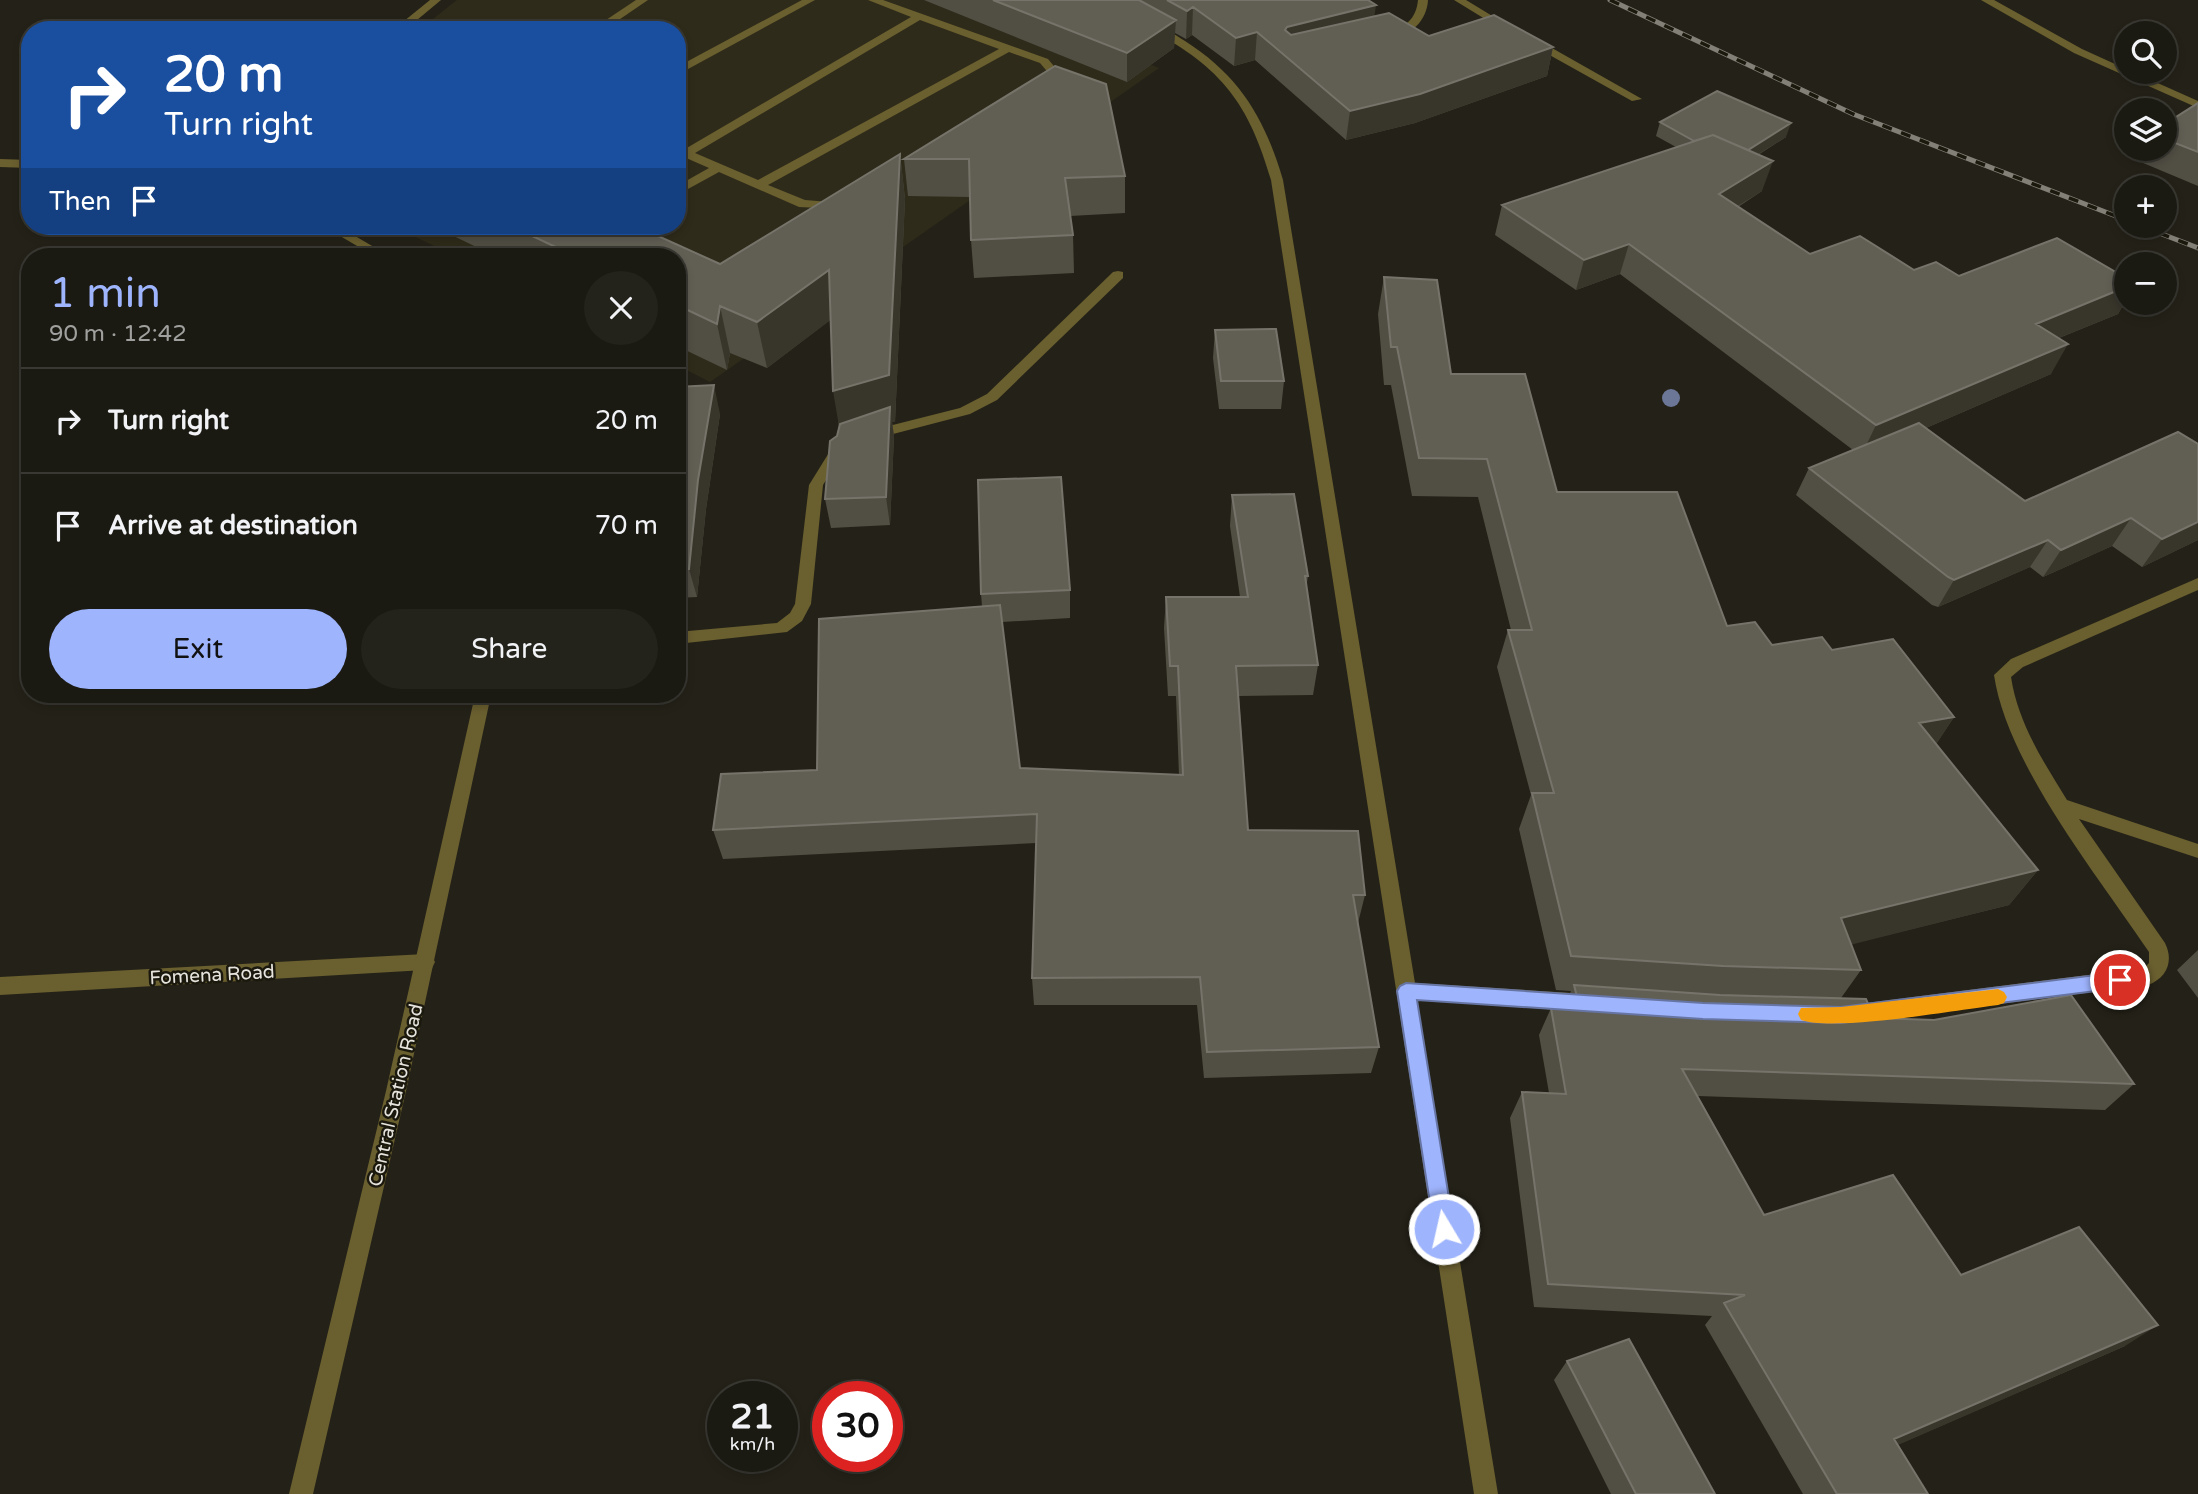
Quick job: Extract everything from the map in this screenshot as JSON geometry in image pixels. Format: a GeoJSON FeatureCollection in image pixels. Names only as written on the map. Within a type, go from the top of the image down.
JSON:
{"type":"FeatureCollection","features":[{"type":"Feature","properties":{"kind":"street"},"geometry":{"type":"LineString","coordinates":[[409,21],[436,0]]}},
{"type":"Feature","properties":{"kind":"street"},"geometry":{"type":"LineString","coordinates":[[610,21],[643,0]]}},
{"type":"Feature","properties":{"kind":"street"},"geometry":{"type":"LineString","coordinates":[[686,67],[810,0]]}},
{"type":"Feature","properties":{"kind":"street"},"geometry":{"type":"LineString","coordinates":[[873,0],[1045,61],[1057,77],[1033,92]]}},
{"type":"Feature","properties":{"kind":"street"},"geometry":{"type":"LineString","coordinates":[[1384,38],[1409,29],[1423,10],[1423,0]]}},
{"type":"Feature","properties":{"kind":"street"},"geometry":{"type":"LineString","coordinates":[[1459,0],[1636,99]]}},
{"type":"Feature","properties":{"kind":"street"},"geometry":{"type":"LineString","coordinates":[[1986,0],[2077,51],[2198,105]]}},
{"type":"Feature","properties":{"kind":"street"},"geometry":{"type":"LineString","coordinates":[[686,149],[920,16]]}},
{"type":"Feature","properties":{"kind":"street"},"geometry":{"type":"LineString","coordinates":[[1137,19],[1161,31],[1199,57],[1240,94],[1260,128],[1277,180],[1486,1494]]}},
{"type":"Feature","properties":{"kind":"street"},"geometry":{"type":"LineString","coordinates":[[759,185],[1008,48]]}},
{"type":"Feature","properties":{"kind":"street"},"geometry":{"type":"LineString","coordinates":[[686,154],[803,204],[848,204]]}},
{"type":"Feature","properties":{"kind":"street"},"geometry":{"type":"LineString","coordinates":[[1,164],[21,164]]}},
{"type":"Feature","properties":{"kind":"street"},"geometry":{"type":"LineString","coordinates":[[686,186],[720,167]]}},
{"type":"Feature","properties":{"kind":"street"},"geometry":{"type":"LineString","coordinates":[[345,235],[368,248]]}},
{"type":"Feature","properties":{"kind":"street"},"geometry":{"type":"LineString","coordinates":[[686,637],[781,628],[796,617],[803,604],[816,485],[837,447],[865,436],[965,411],[992,397],[1118,275]]}},
{"type":"Feature","properties":{"kind":"street"},"geometry":{"type":"LineString","coordinates":[[1828,1015],[2038,992],[2148,976],[2155,971],[2160,965],[2158,949],[2060,806],[2015,724],[2001,687],[2002,675],[2017,663],[2198,584]]}},
{"type":"Feature","properties":{"kind":"street","name":"Central Station Road"},"geometry":{"type":"LineString","coordinates":[[300,1494],[425,962],[481,703]]}},
{"type":"Feature","properties":{"kind":"street"},"geometry":{"type":"LineString","coordinates":[[2060,806],[2198,851]]}},
{"type":"Feature","properties":{"kind":"street","name":"Fomena Road"},"geometry":{"type":"LineString","coordinates":[[0,986],[425,962]]}},
{"type":"Feature","properties":{"kind":"street"},"geometry":{"type":"LineString","coordinates":[[1406,991],[1609,1005]]}},
{"type":"Feature","properties":{"kind":"shaded area"},"geometry":{"type":"Polygon","coordinates":[[[457,0],[986,0],[1159,68],[710,382],[686,370],[686,248],[438,248],[412,235],[686,235],[686,21],[430,21],[457,0]]]}},
{"type":"Feature","properties":{"kind":"building"},"geometry":{"type":"Polygon","coordinates":[[[993,0],[1139,0],[1176,20],[1127,53],[993,0]]]}},
{"type":"Feature","properties":{"kind":"building"},"geometry":{"type":"Polygon","coordinates":[[[1167,0],[1368,0],[1376,5],[1287,27],[1285,30],[1291,35],[1389,13],[1429,36],[1494,15],[1553,47],[1420,94],[1350,111],[1257,32],[1236,38],[1193,7],[1187,11],[1167,0]]]}},
{"type":"Feature","properties":{"kind":"building"},"geometry":{"type":"Polygon","coordinates":[[[1055,66],[1106,84],[1125,176],[1065,178],[1073,235],[971,240],[969,159],[904,159],[1055,66]]]}},
{"type":"Feature","properties":{"kind":"building"},"geometry":{"type":"Polygon","coordinates":[[[1717,91],[1791,123],[1748,150],[1713,135],[1694,141],[1660,122],[1717,91]]]}},
{"type":"Feature","properties":{"kind":"building"},"geometry":{"type":"Polygon","coordinates":[[[2198,103],[2198,152],[2177,144],[2177,116],[2198,103]]]}},
{"type":"Feature","properties":{"kind":"building"},"geometry":{"type":"Polygon","coordinates":[[[1713,135],[1773,161],[1719,194],[1810,254],[1860,236],[1914,270],[1936,262],[1959,276],[2057,238],[2114,271],[2114,292],[2036,324],[2068,344],[1876,425],[1629,244],[1584,260],[1502,205],[1713,135]]]}},
{"type":"Feature","properties":{"kind":"building"},"geometry":{"type":"Polygon","coordinates":[[[900,154],[889,375],[833,391],[829,270],[757,322],[720,306],[717,324],[686,309],[686,249],[720,264],[900,154]]]}},
{"type":"Feature","properties":{"kind":"building"},"geometry":{"type":"Polygon","coordinates":[[[530,235],[656,235],[685,248],[558,248],[530,235]]]}},
{"type":"Feature","properties":{"kind":"building"},"geometry":{"type":"Polygon","coordinates":[[[1384,277],[1437,280],[1451,374],[1525,374],[1557,492],[1677,492],[1727,626],[1755,622],[1772,645],[1822,637],[1832,650],[1893,639],[1954,717],[1919,723],[2038,870],[1841,918],[1861,970],[1723,966],[1571,956],[1532,793],[1554,793],[1508,630],[1532,630],[1487,459],[1419,458],[1397,347],[1391,347],[1384,277]]]}},
{"type":"Feature","properties":{"kind":"building"},"geometry":{"type":"Polygon","coordinates":[[[1276,329],[1284,381],[1221,381],[1215,330],[1276,329]]]}},
{"type":"Feature","properties":{"kind":"building"},"geometry":{"type":"Polygon","coordinates":[[[714,385],[698,480],[689,569],[686,569],[686,387],[714,385]]]}},
{"type":"Feature","properties":{"kind":"building"},"geometry":{"type":"Polygon","coordinates":[[[890,407],[886,497],[825,499],[830,441],[837,436],[840,424],[890,407]]]}},
{"type":"Feature","properties":{"kind":"building"},"geometry":{"type":"Polygon","coordinates":[[[1919,423],[2025,501],[2178,432],[2198,444],[2198,522],[2162,539],[2131,518],[2061,550],[2048,540],[1954,580],[1809,468],[1919,423]]]}},
{"type":"Feature","properties":{"kind":"building"},"geometry":{"type":"Polygon","coordinates":[[[1061,477],[1070,590],[981,594],[978,480],[1061,477]]]}},
{"type":"Feature","properties":{"kind":"building"},"geometry":{"type":"Polygon","coordinates":[[[1294,494],[1308,576],[1305,576],[1318,665],[1236,666],[1248,830],[1358,831],[1365,895],[1353,895],[1379,1047],[1207,1052],[1200,977],[1032,978],[1037,814],[713,830],[721,774],[817,770],[819,619],[1000,605],[1020,768],[1183,775],[1178,666],[1170,666],[1166,597],[1248,597],[1232,495],[1294,494]]]}},
{"type":"Feature","properties":{"kind":"building"},"geometry":{"type":"Polygon","coordinates":[[[1574,985],[1720,995],[1866,999],[1874,1018],[1934,1020],[2071,995],[2134,1084],[1682,1069],[1764,1215],[1893,1175],[1961,1275],[2079,1227],[2158,1325],[1894,1439],[1928,1494],[1837,1494],[1724,1303],[1745,1295],[1548,1284],[1522,1092],[1566,1094],[1551,1008],[1580,1009],[1574,985]]]}},
{"type":"Feature","properties":{"kind":"building"},"geometry":{"type":"Polygon","coordinates":[[[1629,1339],[1715,1494],[1636,1494],[1567,1361],[1629,1339]]]}},
{"type":"Feature","properties":{"kind":"railway"},"geometry":{"type":"LineString","coordinates":[[1610,0],[1853,114],[2114,215]]}},
{"type":"Feature","properties":{"kind":"railway"},"geometry":{"type":"LineString","coordinates":[[2172,238],[2198,248]]}},
{"type":"Feature","properties":{"kind":"slow traffic"},"geometry":{"type":"LineString","coordinates":[[1807,1014],[1841,1015],[1998,997]]}},
{"type":"Feature","properties":{"kind":"route"},"geometry":{"type":"LineString","coordinates":[[1444,1229],[1406,991],[1703,1011],[1841,1015],[2120,980]]}}]}
